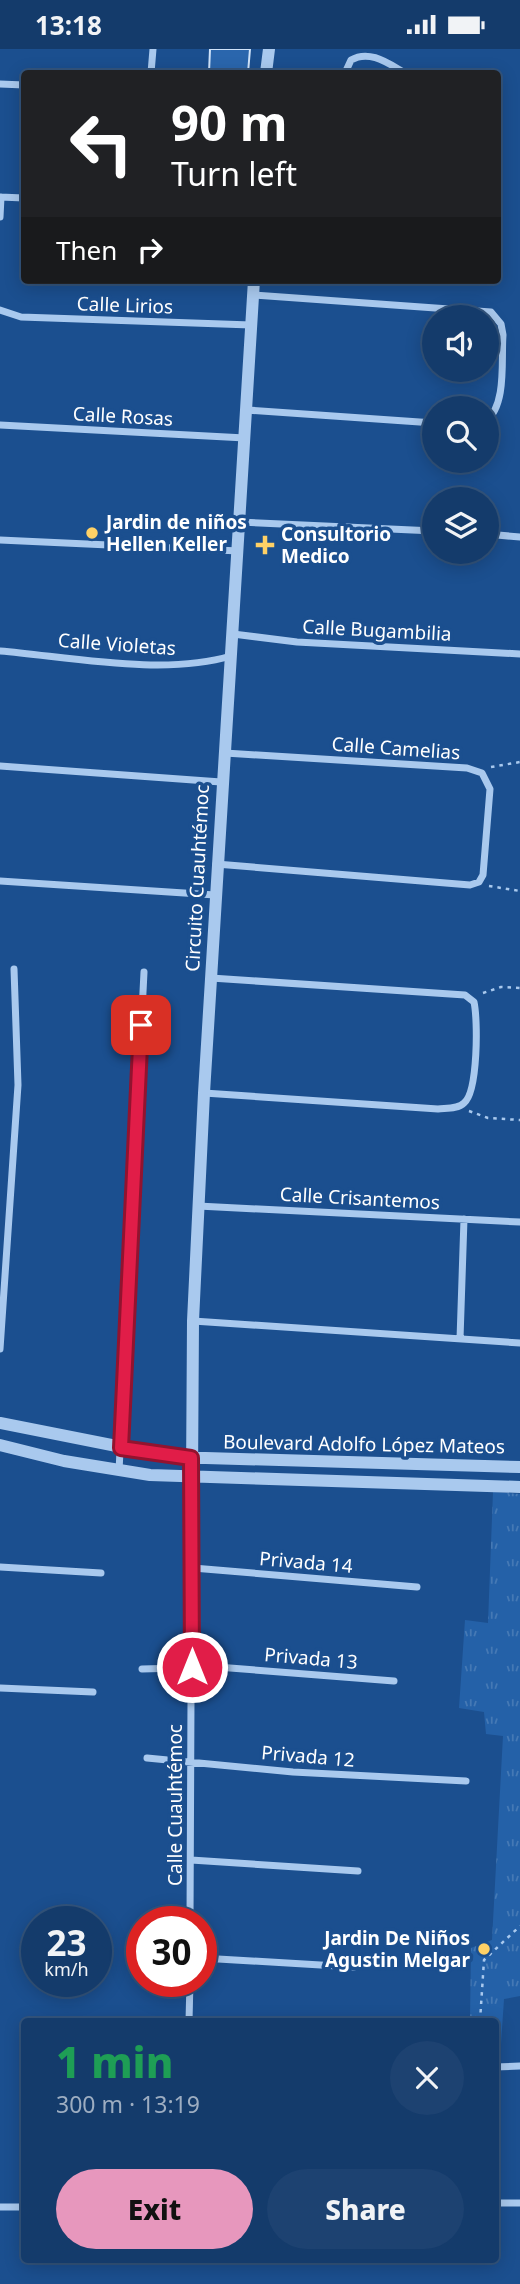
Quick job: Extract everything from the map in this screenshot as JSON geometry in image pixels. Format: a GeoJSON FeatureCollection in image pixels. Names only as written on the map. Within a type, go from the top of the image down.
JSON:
{"type":"FeatureCollection","features":[{"type":"Feature","properties":{"kind":"street"},"geometry":{"type":"LineString","coordinates":[[151,70],[153,49]]}},
{"type":"Feature","properties":{"kind":"street"},"geometry":{"type":"LineString","coordinates":[[266,70],[269,49]]}},
{"type":"Feature","properties":{"kind":"street"},"geometry":{"type":"LineString","coordinates":[[346,70],[351,60],[363,56],[381,60],[399,70]]}},
{"type":"Feature","properties":{"kind":"street"},"geometry":{"type":"LineString","coordinates":[[0,84],[21,85]]}},
{"type":"Feature","properties":{"kind":"street"},"geometry":{"type":"LineString","coordinates":[[0,217],[1,197],[21,198]]}},
{"type":"Feature","properties":{"kind":"street","name":"Circuito Cuauhtémoc"},"geometry":{"type":"LineString","coordinates":[[192,1478],[193,1321],[198,1206],[216,864],[239,551],[254,284]]}},
{"type":"Feature","properties":{"kind":"street"},"geometry":{"type":"LineString","coordinates":[[253,295],[491,312],[501,324],[503,335],[499,403]]}},
{"type":"Feature","properties":{"kind":"street","name":"Calle Lirios"},"geometry":{"type":"LineString","coordinates":[[0,310],[21,317],[251,325]]}},
{"type":"Feature","properties":{"kind":"street"},"geometry":{"type":"LineString","coordinates":[[247,410],[422,421]]}},
{"type":"Feature","properties":{"kind":"street","name":"Calle Rosas"},"geometry":{"type":"LineString","coordinates":[[0,425],[245,438]]}},
{"type":"Feature","properties":{"kind":"street"},"geometry":{"type":"LineString","coordinates":[[240,522],[422,530]]}},
{"type":"Feature","properties":{"kind":"street"},"geometry":{"type":"LineString","coordinates":[[499,535],[520,537]]}},
{"type":"Feature","properties":{"kind":"street"},"geometry":{"type":"LineString","coordinates":[[0,540],[239,551]]}},
{"type":"Feature","properties":{"kind":"street","name":"Calle Bugambilia"},"geometry":{"type":"LineString","coordinates":[[233,634],[297,642],[520,654]]}},
{"type":"Feature","properties":{"kind":"street","name":"Calle Violetas"},"geometry":{"type":"LineString","coordinates":[[0,651],[167,665],[209,663],[232,656]]}},
{"type":"Feature","properties":{"kind":"street","name":"Calle Camelias"},"geometry":{"type":"LineString","coordinates":[[223,753],[467,768],[482,773],[490,789],[484,866],[479,882]]}},
{"type":"Feature","properties":{"kind":"street"},"geometry":{"type":"LineString","coordinates":[[0,767],[221,782]]}},
{"type":"Feature","properties":{"kind":"street"},"geometry":{"type":"LineString","coordinates":[[216,864],[463,885],[479,882]]}},
{"type":"Feature","properties":{"kind":"street"},"geometry":{"type":"LineString","coordinates":[[0,881],[215,895]]}},
{"type":"Feature","properties":{"kind":"street"},"geometry":{"type":"LineString","coordinates":[[0,1349],[18,1097],[14,969]]}},
{"type":"Feature","properties":{"kind":"street"},"geometry":{"type":"LineString","coordinates":[[119,1472],[144,972]]}},
{"type":"Feature","properties":{"kind":"street"},"geometry":{"type":"LineString","coordinates":[[204,1093],[438,1109],[461,1106],[467,1101],[472,1088],[477,1022],[474,1002],[470,997],[211,978]]}},
{"type":"Feature","properties":{"kind":"street","name":"Calle Crisantemos"},"geometry":{"type":"LineString","coordinates":[[198,1206],[520,1222]]}},
{"type":"Feature","properties":{"kind":"street"},"geometry":{"type":"LineString","coordinates":[[460,1339],[464,1219]]}},
{"type":"Feature","properties":{"kind":"street"},"geometry":{"type":"LineString","coordinates":[[193,1321],[520,1343]]}},
{"type":"Feature","properties":{"kind":"street","name":"Boulevard Adolfo López Mateos"},"geometry":{"type":"LineString","coordinates":[[0,1423],[121,1448],[191,1458],[520,1467]]}},
{"type":"Feature","properties":{"kind":"street","name":"Boulevard Adolfo López Mateos"},"geometry":{"type":"LineString","coordinates":[[0,1445],[119,1472],[192,1478],[520,1487]]}},
{"type":"Feature","properties":{"kind":"street","name":"Calle Cuauhtémoc"},"geometry":{"type":"LineString","coordinates":[[190,1906],[192,1478]]}},
{"type":"Feature","properties":{"kind":"street"},"geometry":{"type":"LineString","coordinates":[[0,1567],[101,1573]]}},
{"type":"Feature","properties":{"kind":"street","name":"Privada 14"},"geometry":{"type":"LineString","coordinates":[[193,1568],[417,1587]]}},
{"type":"Feature","properties":{"kind":"street","name":"Privada 13"},"geometry":{"type":"LineString","coordinates":[[142,1669],[250,1668],[394,1681]]}},
{"type":"Feature","properties":{"kind":"street"},"geometry":{"type":"LineString","coordinates":[[0,1688],[93,1692]]}},
{"type":"Feature","properties":{"kind":"street","name":"Privada 12"},"geometry":{"type":"LineString","coordinates":[[147,1758],[293,1772],[466,1781]]}},
{"type":"Feature","properties":{"kind":"street"},"geometry":{"type":"LineString","coordinates":[[191,1860],[358,1871]]}},
{"type":"Feature","properties":{"kind":"street"},"geometry":{"type":"LineString","coordinates":[[217,1959],[354,1967]]}},
{"type":"Feature","properties":{"kind":"street"},"geometry":{"type":"LineString","coordinates":[[189,2018],[190,1997]]}},
{"type":"Feature","properties":{"kind":"street"},"geometry":{"type":"LineString","coordinates":[[499,2067],[520,2066]]}},
{"type":"Feature","properties":{"kind":"street"},"geometry":{"type":"LineString","coordinates":[[499,2203],[520,2203]]}},
{"type":"Feature","properties":{"kind":"street"},"geometry":{"type":"LineString","coordinates":[[0,2207],[21,2207]]}},
{"type":"Feature","properties":{"kind":"path"},"geometry":{"type":"LineString","coordinates":[[482,773],[494,765],[520,762]]}},
{"type":"Feature","properties":{"kind":"path"},"geometry":{"type":"LineString","coordinates":[[479,882],[499,890],[520,891]]}},
{"type":"Feature","properties":{"kind":"path"},"geometry":{"type":"LineString","coordinates":[[470,997],[501,987],[520,988]]}},
{"type":"Feature","properties":{"kind":"path"},"geometry":{"type":"LineString","coordinates":[[461,1106],[477,1116],[520,1120]]}},
{"type":"Feature","properties":{"kind":"path"},"geometry":{"type":"LineString","coordinates":[[480,2018],[484,1960],[520,1926]]}},
{"type":"Feature","properties":{"kind":"green space"},"geometry":{"type":"Polygon","coordinates":[[[493,1492],[520,1494],[520,1996],[504,1999],[500,2058],[499,2018],[470,2018],[471,1948],[492,1940],[503,1736],[486,1734],[484,1712],[459,1708],[465,1620],[488,1623],[493,1492]]]}},
{"type":"Feature","properties":{"kind":"building"},"geometry":{"type":"Polygon","coordinates":[[[210,49],[250,49],[248,70],[209,70],[210,49]]]}},
{"type":"Feature","properties":{"kind":"place","name":"Jardin de niños Hellen Keller"},"geometry":{"type":"Point","coordinates":[92,533]}},
{"type":"Feature","properties":{"kind":"place","name":"Consultorio Medico"},"geometry":{"type":"Point","coordinates":[265,545]}},
{"type":"Feature","properties":{"kind":"place","name":"Jardin De Niños Agustin Melgar"},"geometry":{"type":"Point","coordinates":[484,1949]}},
{"type":"Feature","properties":{"kind":"route"},"geometry":{"type":"LineString","coordinates":[[141,1025],[121,1448],[191,1458],[192,1667]]}}]}
